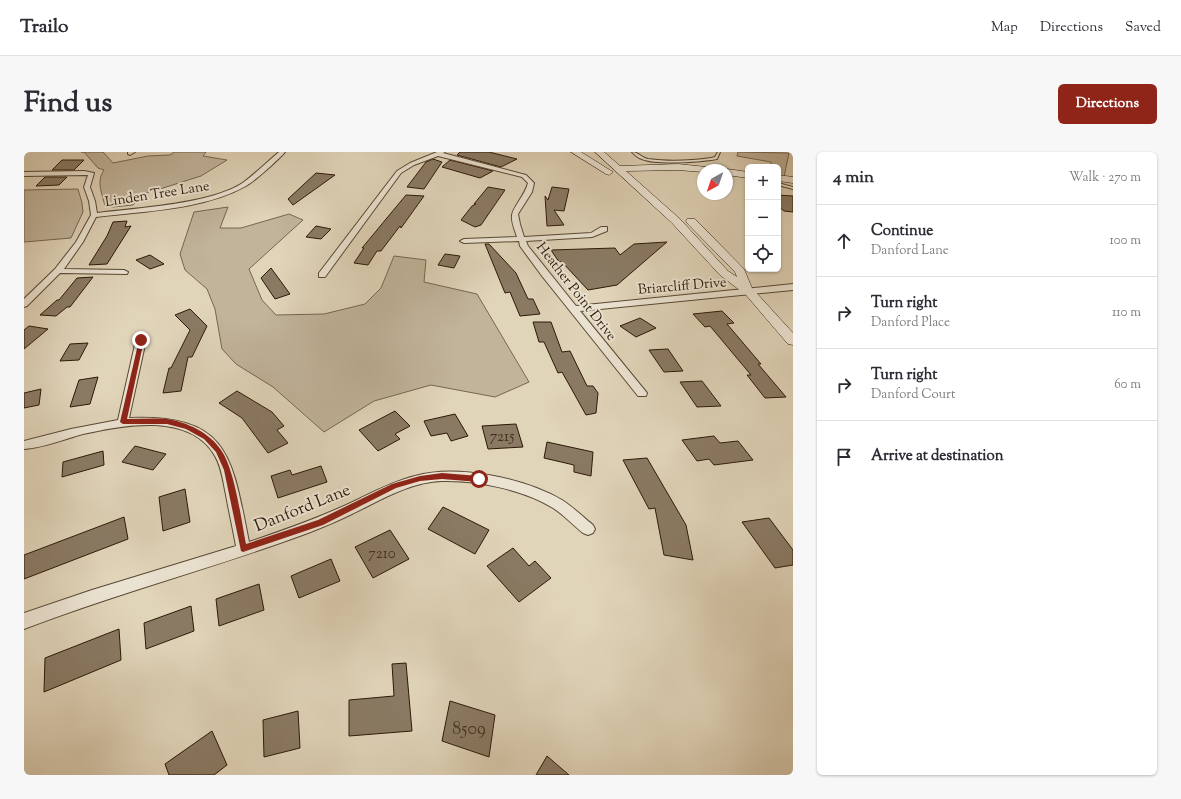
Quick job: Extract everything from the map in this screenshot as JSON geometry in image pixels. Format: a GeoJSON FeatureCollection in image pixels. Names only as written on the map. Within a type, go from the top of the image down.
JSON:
{"type":"FeatureCollection","features":[{"type":"Feature","properties":{"kind":"main road"},"geometry":{"type":"LineString","coordinates":[[575,152],[592,161],[664,210]]}},
{"type":"Feature","properties":{"kind":"main road"},"geometry":{"type":"LineString","coordinates":[[600,152],[664,210],[724,273],[750,292],[793,341]]}},
{"type":"Feature","properties":{"kind":"main road"},"geometry":{"type":"LineString","coordinates":[[610,152],[680,211],[710,239],[740,271],[750,292]]}},
{"type":"Feature","properties":{"kind":"main road"},"geometry":{"type":"LineString","coordinates":[[617,169],[671,167],[696,164]]}},
{"type":"Feature","properties":{"kind":"main road"},"geometry":{"type":"LineString","coordinates":[[733,173],[745,175]]}},
{"type":"Feature","properties":{"kind":"street","name":"Linden Tree Lane"},"geometry":{"type":"LineString","coordinates":[[94,215],[188,203],[224,194],[245,184],[282,152]]}},
{"type":"Feature","properties":{"kind":"street"},"geometry":{"type":"LineString","coordinates":[[322,275],[399,172],[412,164],[440,153]]}},
{"type":"Feature","properties":{"kind":"street","name":"Heather Point Drive"},"geometry":{"type":"LineString","coordinates":[[440,153],[524,176],[531,183],[529,192],[515,214],[516,224],[524,246],[642,393]]}},
{"type":"Feature","properties":{"kind":"street"},"geometry":{"type":"LineString","coordinates":[[24,174],[91,173],[92,174],[87,187],[94,215],[79,242],[58,271],[24,304]]}},
{"type":"Feature","properties":{"kind":"street"},"geometry":{"type":"LineString","coordinates":[[464,241],[592,235],[604,229]]}},
{"type":"Feature","properties":{"kind":"street"},"geometry":{"type":"LineString","coordinates":[[58,271],[124,272]]}},
{"type":"Feature","properties":{"kind":"street","name":"Briarcliff Drive"},"geometry":{"type":"LineString","coordinates":[[574,309],[793,287]]}},
{"type":"Feature","properties":{"kind":"street"},"geometry":{"type":"LineString","coordinates":[[24,292],[37,292]]}},
{"type":"Feature","properties":{"kind":"street"},"geometry":{"type":"LineString","coordinates":[[123,422],[141,340]]}},
{"type":"Feature","properties":{"kind":"street"},"geometry":{"type":"LineString","coordinates":[[25,445],[123,422],[167,422],[187,427],[206,437],[219,451],[227,470],[243,549]]}},
{"type":"Feature","properties":{"kind":"street","name":"Danford Lane"},"geometry":{"type":"LineString","coordinates":[[24,621],[62,606],[243,549],[321,522],[394,486],[420,479],[442,476],[479,479],[538,495],[558,504],[588,529]]}},
{"type":"Feature","properties":{"kind":"lane"},"geometry":{"type":"LineString","coordinates":[[633,152],[642,159],[696,164],[716,158],[719,152]]}},
{"type":"Feature","properties":{"kind":"lane"},"geometry":{"type":"LineString","coordinates":[[781,189],[790,183],[793,188]]}},
{"type":"Feature","properties":{"kind":"shaded area"},"geometry":{"type":"Polygon","coordinates":[[[84,152],[103,152],[113,163],[148,156],[170,155],[174,152],[206,152],[203,156],[227,160],[201,176],[144,194],[133,205],[113,207],[105,206],[101,192],[100,179],[104,170],[98,168],[84,152]]]}},
{"type":"Feature","properties":{"kind":"shaded area"},"geometry":{"type":"Polygon","coordinates":[[[738,152],[789,153],[784,177],[781,176],[781,164],[771,164],[771,162],[737,156],[738,152]]]}},
{"type":"Feature","properties":{"kind":"shaded area"},"geometry":{"type":"Polygon","coordinates":[[[78,189],[83,212],[71,238],[24,242],[24,190],[78,189]]]}},
{"type":"Feature","properties":{"kind":"shaded area"},"geometry":{"type":"Polygon","coordinates":[[[228,207],[220,228],[241,228],[289,214],[303,220],[249,269],[262,300],[276,315],[324,314],[365,304],[381,288],[394,256],[426,260],[424,282],[477,294],[529,382],[495,397],[431,385],[374,401],[324,432],[273,387],[236,364],[222,349],[215,309],[207,289],[185,270],[180,254],[194,212],[228,207]]]}},
{"type":"Feature","properties":{"kind":"building"},"geometry":{"type":"Polygon","coordinates":[[[460,152],[489,152],[517,159],[501,167],[457,155],[460,152]]]}},
{"type":"Feature","properties":{"kind":"building"},"geometry":{"type":"Polygon","coordinates":[[[433,159],[442,162],[424,189],[407,187],[426,162],[433,159]]]}},
{"type":"Feature","properties":{"kind":"building"},"geometry":{"type":"Polygon","coordinates":[[[62,160],[84,160],[74,170],[52,170],[62,160]]]}},
{"type":"Feature","properties":{"kind":"building"},"geometry":{"type":"Polygon","coordinates":[[[450,160],[493,171],[480,178],[442,167],[450,160]]]}},
{"type":"Feature","properties":{"kind":"building"},"geometry":{"type":"Polygon","coordinates":[[[316,173],[335,175],[293,205],[288,199],[316,173]]]}},
{"type":"Feature","properties":{"kind":"building"},"geometry":{"type":"Polygon","coordinates":[[[45,177],[67,177],[59,185],[36,186],[45,177]]]}},
{"type":"Feature","properties":{"kind":"building"},"geometry":{"type":"Polygon","coordinates":[[[488,187],[505,190],[481,225],[475,227],[461,220],[472,206],[476,204],[474,204],[488,187]]]}},
{"type":"Feature","properties":{"kind":"building"},"geometry":{"type":"Polygon","coordinates":[[[552,187],[569,189],[564,211],[554,210],[564,225],[547,226],[545,196],[548,200],[552,187]]]}},
{"type":"Feature","properties":{"kind":"building"},"geometry":{"type":"Polygon","coordinates":[[[406,195],[424,196],[401,228],[400,226],[381,251],[377,251],[368,265],[354,263],[364,248],[362,248],[406,195]]]}},
{"type":"Feature","properties":{"kind":"building"},"geometry":{"type":"Polygon","coordinates":[[[781,195],[793,196],[793,212],[784,211],[781,208],[781,195]]]}},
{"type":"Feature","properties":{"kind":"building"},"geometry":{"type":"Polygon","coordinates":[[[127,221],[125,227],[131,226],[107,264],[89,265],[107,236],[113,222],[127,221]]]}},
{"type":"Feature","properties":{"kind":"building"},"geometry":{"type":"Polygon","coordinates":[[[316,226],[331,229],[321,239],[306,237],[316,226]]]}},
{"type":"Feature","properties":{"kind":"building"},"geometry":{"type":"Polygon","coordinates":[[[667,242],[617,285],[588,290],[562,262],[559,262],[551,250],[615,248],[620,255],[634,244],[667,242]]]}},
{"type":"Feature","properties":{"kind":"building"},"geometry":{"type":"Polygon","coordinates":[[[485,244],[489,244],[516,273],[528,299],[533,299],[540,314],[520,316],[510,292],[505,293],[485,244]]]}},
{"type":"Feature","properties":{"kind":"building"},"geometry":{"type":"Polygon","coordinates":[[[445,254],[460,256],[454,268],[438,265],[445,254]]]}},
{"type":"Feature","properties":{"kind":"building"},"geometry":{"type":"Polygon","coordinates":[[[150,255],[164,264],[150,269],[136,260],[150,255]]]}},
{"type":"Feature","properties":{"kind":"building"},"geometry":{"type":"Polygon","coordinates":[[[271,268],[290,294],[275,299],[261,278],[271,268]]]}},
{"type":"Feature","properties":{"kind":"building"},"geometry":{"type":"Polygon","coordinates":[[[93,277],[70,307],[67,307],[56,316],[40,315],[57,300],[59,300],[77,278],[93,277]]]}},
{"type":"Feature","properties":{"kind":"building"},"geometry":{"type":"Polygon","coordinates":[[[190,309],[207,326],[192,357],[188,357],[181,391],[163,393],[169,368],[171,368],[190,330],[175,315],[190,309]]]}},
{"type":"Feature","properties":{"kind":"building"},"geometry":{"type":"Polygon","coordinates":[[[722,311],[734,323],[727,324],[761,364],[758,364],[786,397],[765,398],[747,375],[751,375],[710,326],[705,327],[693,314],[722,311]]]}},
{"type":"Feature","properties":{"kind":"building"},"geometry":{"type":"Polygon","coordinates":[[[640,318],[656,328],[636,337],[620,326],[640,318]]]}},
{"type":"Feature","properties":{"kind":"building"},"geometry":{"type":"Polygon","coordinates":[[[533,322],[551,322],[562,352],[570,351],[587,386],[593,386],[598,393],[596,413],[586,415],[562,372],[558,373],[544,342],[539,342],[533,322]]]}},
{"type":"Feature","properties":{"kind":"building"},"geometry":{"type":"Polygon","coordinates":[[[29,326],[48,329],[24,349],[24,330],[29,326]]]}},
{"type":"Feature","properties":{"kind":"building"},"geometry":{"type":"Polygon","coordinates":[[[88,343],[79,360],[60,361],[70,344],[88,343]]]}},
{"type":"Feature","properties":{"kind":"building"},"geometry":{"type":"Polygon","coordinates":[[[668,349],[683,371],[664,372],[649,350],[668,349]]]}},
{"type":"Feature","properties":{"kind":"building"},"geometry":{"type":"Polygon","coordinates":[[[98,377],[90,404],[70,407],[79,380],[98,377]]]}},
{"type":"Feature","properties":{"kind":"building"},"geometry":{"type":"Polygon","coordinates":[[[702,381],[721,406],[697,407],[680,382],[702,381]]]}},
{"type":"Feature","properties":{"kind":"building"},"geometry":{"type":"Polygon","coordinates":[[[41,389],[39,405],[24,408],[24,393],[41,389]]]}},
{"type":"Feature","properties":{"kind":"building"},"geometry":{"type":"Polygon","coordinates":[[[237,391],[272,412],[284,426],[277,430],[288,443],[268,453],[242,418],[219,403],[237,391]]]}},
{"type":"Feature","properties":{"kind":"building"},"geometry":{"type":"Polygon","coordinates":[[[395,411],[410,426],[395,434],[400,439],[378,451],[359,430],[395,411]]]}},
{"type":"Feature","properties":{"kind":"building"},"geometry":{"type":"Polygon","coordinates":[[[455,414],[468,436],[451,441],[447,433],[431,436],[424,421],[455,414]]]}},
{"type":"Feature","properties":{"kind":"building"},"geometry":{"type":"Polygon","coordinates":[[[516,424],[523,447],[488,449],[482,426],[516,424]]]}},
{"type":"Feature","properties":{"kind":"building"},"geometry":{"type":"Polygon","coordinates":[[[714,436],[720,443],[738,441],[753,460],[714,465],[709,459],[697,461],[682,440],[714,436]]]}},
{"type":"Feature","properties":{"kind":"building"},"geometry":{"type":"Polygon","coordinates":[[[547,442],[593,452],[591,476],[574,472],[574,465],[544,458],[547,442]]]}},
{"type":"Feature","properties":{"kind":"building"},"geometry":{"type":"Polygon","coordinates":[[[135,446],[166,454],[153,470],[122,462],[135,446]]]}},
{"type":"Feature","properties":{"kind":"building"},"geometry":{"type":"Polygon","coordinates":[[[103,451],[104,465],[62,477],[63,462],[103,451]]]}},
{"type":"Feature","properties":{"kind":"building"},"geometry":{"type":"Polygon","coordinates":[[[647,458],[686,525],[693,560],[664,555],[655,508],[649,509],[623,460],[647,458]]]}},
{"type":"Feature","properties":{"kind":"building"},"geometry":{"type":"Polygon","coordinates":[[[321,466],[327,482],[278,498],[271,476],[290,470],[292,475],[321,466]]]}},
{"type":"Feature","properties":{"kind":"building"},"geometry":{"type":"Polygon","coordinates":[[[185,489],[190,522],[163,531],[159,497],[185,489]]]}},
{"type":"Feature","properties":{"kind":"building"},"geometry":{"type":"Polygon","coordinates":[[[443,507],[489,530],[475,554],[428,529],[443,507]]]}},
{"type":"Feature","properties":{"kind":"building"},"geometry":{"type":"Polygon","coordinates":[[[124,517],[128,539],[24,579],[24,555],[124,517]]]}},
{"type":"Feature","properties":{"kind":"building"},"geometry":{"type":"Polygon","coordinates":[[[769,518],[793,550],[793,565],[775,568],[742,522],[769,518]]]}},
{"type":"Feature","properties":{"kind":"building"},"geometry":{"type":"Polygon","coordinates":[[[390,530],[409,559],[373,578],[355,547],[390,530]]]}},
{"type":"Feature","properties":{"kind":"building"},"geometry":{"type":"Polygon","coordinates":[[[513,548],[529,566],[535,561],[551,578],[519,602],[487,566],[513,548]]]}},
{"type":"Feature","properties":{"kind":"building"},"geometry":{"type":"Polygon","coordinates":[[[331,559],[340,581],[299,598],[291,576],[331,559]]]}},
{"type":"Feature","properties":{"kind":"building"},"geometry":{"type":"Polygon","coordinates":[[[259,584],[264,610],[219,626],[216,599],[259,584]]]}},
{"type":"Feature","properties":{"kind":"building"},"geometry":{"type":"Polygon","coordinates":[[[191,606],[194,631],[146,649],[144,623],[191,606]]]}},
{"type":"Feature","properties":{"kind":"building"},"geometry":{"type":"Polygon","coordinates":[[[119,629],[121,660],[44,692],[45,658],[119,629]]]}},
{"type":"Feature","properties":{"kind":"building"},"geometry":{"type":"Polygon","coordinates":[[[406,663],[412,731],[349,736],[349,700],[394,696],[392,664],[406,663]]]}},
{"type":"Feature","properties":{"kind":"building"},"geometry":{"type":"Polygon","coordinates":[[[450,701],[495,715],[489,757],[442,741],[450,701]]]}},
{"type":"Feature","properties":{"kind":"building"},"geometry":{"type":"Polygon","coordinates":[[[298,711],[300,748],[264,757],[263,720],[298,711]]]}},
{"type":"Feature","properties":{"kind":"building"},"geometry":{"type":"Polygon","coordinates":[[[212,731],[227,765],[214,775],[169,775],[165,764],[212,731]]]}},
{"type":"Feature","properties":{"kind":"building"},"geometry":{"type":"Polygon","coordinates":[[[547,756],[569,775],[536,775],[547,756]]]}},
{"type":"Feature","properties":{"kind":"route"},"geometry":{"type":"LineString","coordinates":[[141,340],[123,422],[157,420],[176,423],[197,431],[206,437],[219,451],[227,470],[243,549],[321,522],[394,486],[420,479],[442,476],[458,476],[479,479]]}}]}
